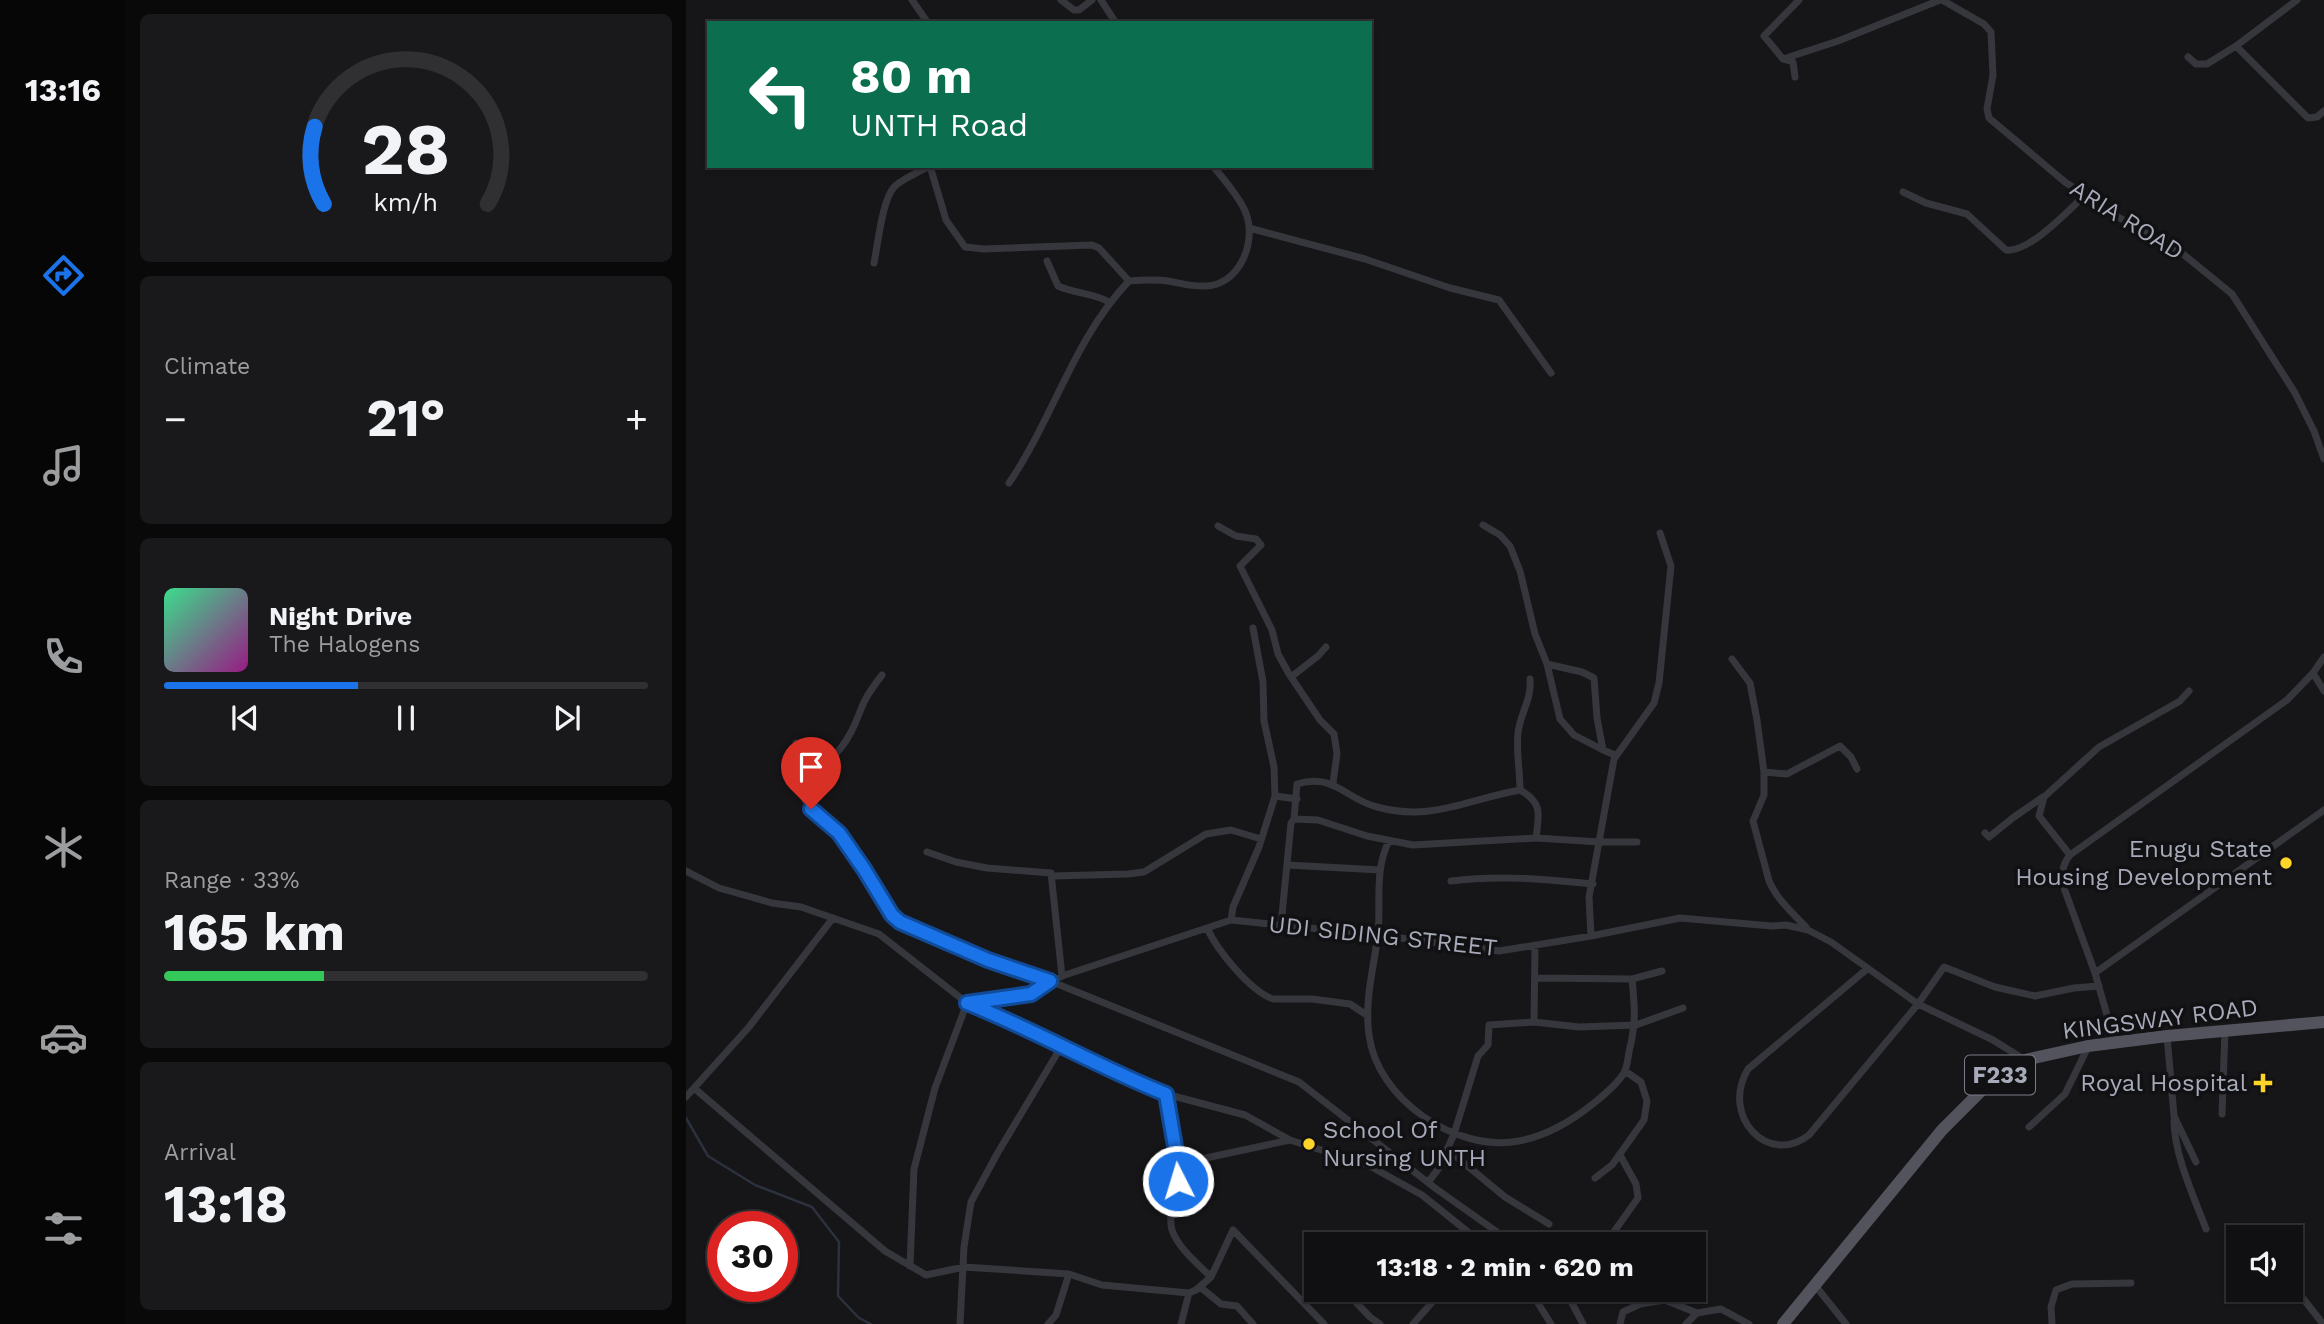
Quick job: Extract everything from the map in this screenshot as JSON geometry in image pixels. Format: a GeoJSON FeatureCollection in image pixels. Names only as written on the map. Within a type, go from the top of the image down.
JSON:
{"type":"FeatureCollection","features":[{"type":"Feature","properties":{"kind":"main road","name":"KINGSWAY ROAD"},"geometry":{"type":"LineString","coordinates":[[1783,1324],[1942,1130],[1990,1082],[2025,1060],[2115,1042],[2324,1022]]}},
{"type":"Feature","properties":{"kind":"street"},"geometry":{"type":"LineString","coordinates":[[912,0],[927,21]]}},
{"type":"Feature","properties":{"kind":"street"},"geometry":{"type":"LineString","coordinates":[[1061,0],[1074,10],[1079,10],[1092,0]]}},
{"type":"Feature","properties":{"kind":"street"},"geometry":{"type":"LineString","coordinates":[[1101,0],[1115,21]]}},
{"type":"Feature","properties":{"kind":"street"},"geometry":{"type":"LineString","coordinates":[[1795,77],[1793,62],[1783,59],[1763,36],[1799,0]]}},
{"type":"Feature","properties":{"kind":"street"},"geometry":{"type":"LineString","coordinates":[[1783,59],[1838,41],[1941,0]]}},
{"type":"Feature","properties":{"kind":"street","name":"ARIA ROAD"},"geometry":{"type":"LineString","coordinates":[[1941,0],[1984,24],[1991,32],[1993,75],[1987,109],[1989,118],[2084,196],[2183,254],[2232,294],[2295,393],[2314,431],[2324,459]]}},
{"type":"Feature","properties":{"kind":"street"},"geometry":{"type":"LineString","coordinates":[[2188,57],[2196,64],[2207,64],[2236,46],[2297,0]]}},
{"type":"Feature","properties":{"kind":"street"},"geometry":{"type":"LineString","coordinates":[[2236,46],[2308,118],[2317,117],[2324,111]]}},
{"type":"Feature","properties":{"kind":"street"},"geometry":{"type":"LineString","coordinates":[[874,263],[891,191],[927,168]]}},
{"type":"Feature","properties":{"kind":"street"},"geometry":{"type":"LineString","coordinates":[[931,168],[946,220],[965,247],[1092,245],[1099,248],[1129,281]]}},
{"type":"Feature","properties":{"kind":"street"},"geometry":{"type":"LineString","coordinates":[[1009,483],[1025,460],[1109,302],[1129,281],[1165,281],[1206,286],[1223,283],[1231,278],[1247,249],[1249,228],[1246,213],[1239,200],[1215,168]]}},
{"type":"Feature","properties":{"kind":"street"},"geometry":{"type":"LineString","coordinates":[[1903,192],[1926,203],[1967,214],[2006,250],[2012,251],[2023,247],[2049,228],[2084,196]]}},
{"type":"Feature","properties":{"kind":"street"},"geometry":{"type":"LineString","coordinates":[[1249,228],[1365,259],[1450,288],[1499,300],[1551,373]]}},
{"type":"Feature","properties":{"kind":"street"},"geometry":{"type":"LineString","coordinates":[[1046,261],[1058,286],[1078,293],[1096,295],[1109,302]]}},
{"type":"Feature","properties":{"kind":"street"},"geometry":{"type":"LineString","coordinates":[[1483,525],[1500,535],[1510,546],[1520,571],[1535,634],[1547,664],[1555,703],[1564,726],[1586,743],[1615,755]]}},
{"type":"Feature","properties":{"kind":"street"},"geometry":{"type":"LineString","coordinates":[[1218,526],[1236,536],[1256,540],[1261,545],[1240,566],[1272,630],[1278,654],[1320,720],[1334,734],[1338,754],[1333,783]]}},
{"type":"Feature","properties":{"kind":"street"},"geometry":{"type":"LineString","coordinates":[[1591,936],[1589,897],[1615,755],[1654,703],[1659,683],[1671,566],[1660,533]]}},
{"type":"Feature","properties":{"kind":"street"},"geometry":{"type":"LineString","coordinates":[[1231,920],[1275,796],[1274,767],[1264,721],[1264,682],[1253,628]]}},
{"type":"Feature","properties":{"kind":"street"},"geometry":{"type":"LineString","coordinates":[[1291,677],[1326,647]]}},
{"type":"Feature","properties":{"kind":"street"},"geometry":{"type":"LineString","coordinates":[[2115,1042],[2095,973],[2064,888],[2063,867],[2070,855],[2287,700],[2314,673],[2324,657]]}},
{"type":"Feature","properties":{"kind":"street"},"geometry":{"type":"LineString","coordinates":[[1732,659],[1750,683],[1764,772],[1764,794],[1753,821],[1769,881],[1784,904],[1808,930]]}},
{"type":"Feature","properties":{"kind":"street"},"geometry":{"type":"LineString","coordinates":[[1547,664],[1582,672],[1594,678],[1603,750]]}},
{"type":"Feature","properties":{"kind":"street"},"geometry":{"type":"LineString","coordinates":[[2314,673],[2324,691]]}},
{"type":"Feature","properties":{"kind":"street"},"geometry":{"type":"LineString","coordinates":[[804,779],[834,756],[848,740],[867,696],[882,675]]}},
{"type":"Feature","properties":{"kind":"street"},"geometry":{"type":"LineString","coordinates":[[1520,790],[1518,731],[1529,699],[1530,678]]}},
{"type":"Feature","properties":{"kind":"street"},"geometry":{"type":"LineString","coordinates":[[1985,833],[1989,837],[2043,797],[2099,747],[2180,701],[2189,691]]}},
{"type":"Feature","properties":{"kind":"street"},"geometry":{"type":"LineString","coordinates":[[796,743],[804,779],[805,801],[839,833],[892,915],[900,922],[965,951],[1050,981],[1298,1082],[1498,1232]]}},
{"type":"Feature","properties":{"kind":"street"},"geometry":{"type":"LineString","coordinates":[[1764,772],[1787,774],[1840,746],[1851,757],[1857,769]]}},
{"type":"Feature","properties":{"kind":"street"},"geometry":{"type":"LineString","coordinates":[[1281,925],[1297,784],[1315,781],[1333,783],[1367,804],[1412,814],[1450,809],[1520,790],[1534,798],[1537,805],[1536,838]]}},
{"type":"Feature","properties":{"kind":"street"},"geometry":{"type":"LineString","coordinates":[[1275,796],[1297,799]]}},
{"type":"Feature","properties":{"kind":"street"},"geometry":{"type":"LineString","coordinates":[[2043,797],[2039,816],[2070,855]]}},
{"type":"Feature","properties":{"kind":"street"},"geometry":{"type":"LineString","coordinates":[[2095,973],[2324,810]]}},
{"type":"Feature","properties":{"kind":"street"},"geometry":{"type":"LineString","coordinates":[[1294,819],[1318,820],[1389,841],[1413,845],[1536,838],[1637,842]]}},
{"type":"Feature","properties":{"kind":"street"},"geometry":{"type":"LineString","coordinates":[[1052,876],[1144,872],[1206,834],[1231,830],[1261,839]]}},
{"type":"Feature","properties":{"kind":"street"},"geometry":{"type":"LineString","coordinates":[[1389,841],[1381,856],[1378,935],[1372,965],[1368,1034],[1376,1060],[1397,1092],[1412,1107],[1454,1134],[1482,1141],[1519,1141],[1541,1135],[1585,1110],[1625,1072],[1636,1025],[1632,979]]}},
{"type":"Feature","properties":{"kind":"street"},"geometry":{"type":"LineString","coordinates":[[927,852],[956,862],[988,868],[1049,872],[1052,876],[1062,976]]}},
{"type":"Feature","properties":{"kind":"street"},"geometry":{"type":"LineString","coordinates":[[1287,865],[1380,870]]}},
{"type":"Feature","properties":{"kind":"street"},"geometry":{"type":"LineString","coordinates":[[686,871],[730,891],[772,903],[801,907],[878,934],[967,1003],[1011,1021],[1104,1068],[1166,1094],[1245,1115],[1290,1140],[1364,1163],[1422,1195],[1467,1232]]}},
{"type":"Feature","properties":{"kind":"street"},"geometry":{"type":"LineString","coordinates":[[1451,881],[1482,877],[1522,877],[1592,884]]}},
{"type":"Feature","properties":{"kind":"street"},"geometry":{"type":"LineString","coordinates":[[686,1097],[749,1027],[833,918]]}},
{"type":"Feature","properties":{"kind":"street","name":"UDI SIDING STREET"},"geometry":{"type":"LineString","coordinates":[[967,1003],[1031,994],[1062,976],[1231,920],[1499,951],[1680,918],[1786,925],[1808,930],[1831,942],[1918,1004],[1993,1040],[2025,1060]]}},
{"type":"Feature","properties":{"kind":"street"},"geometry":{"type":"LineString","coordinates":[[1207,928],[1213,940],[1244,977],[1267,997],[1350,1004],[1368,1016]]}},
{"type":"Feature","properties":{"kind":"street"},"geometry":{"type":"LineString","coordinates":[[1534,1022],[1535,945]]}},
{"type":"Feature","properties":{"kind":"street"},"geometry":{"type":"LineString","coordinates":[[1867,969],[1748,1069],[1740,1088],[1743,1121],[1750,1131],[1774,1143],[1786,1145],[1800,1142],[1832,1109],[1918,1004],[1944,967],[1995,987],[2035,996],[2099,986]]}},
{"type":"Feature","properties":{"kind":"street"},"geometry":{"type":"LineString","coordinates":[[1536,978],[1632,979],[1662,971]]}},
{"type":"Feature","properties":{"kind":"street"},"geometry":{"type":"LineString","coordinates":[[910,1266],[914,1169],[935,1088],[967,1003]]}},
{"type":"Feature","properties":{"kind":"street"},"geometry":{"type":"LineString","coordinates":[[1429,1181],[1439,1168],[1454,1134],[1478,1056],[1488,1045],[1489,1025],[1534,1022],[1579,1027],[1636,1025],[1683,1008]]}},
{"type":"Feature","properties":{"kind":"street"},"geometry":{"type":"LineString","coordinates":[[2222,1114],[2225,1031]]}},
{"type":"Feature","properties":{"kind":"street"},"geometry":{"type":"LineString","coordinates":[[2167,1036],[2174,1130],[2187,1180],[2206,1229]]}},
{"type":"Feature","properties":{"kind":"street"},"geometry":{"type":"LineString","coordinates":[[2029,1127],[2065,1094],[2088,1046]]}},
{"type":"Feature","properties":{"kind":"street"},"geometry":{"type":"LineString","coordinates":[[960,1324],[964,1247],[971,1202],[1061,1047]]}},
{"type":"Feature","properties":{"kind":"street"},"geometry":{"type":"LineString","coordinates":[[1595,1178],[1612,1165],[1644,1121],[1647,1101],[1641,1083],[1625,1072]]}},
{"type":"Feature","properties":{"kind":"street"},"geometry":{"type":"LineString","coordinates":[[694,1088],[885,1251],[926,1275],[964,1267],[1069,1274],[1102,1284],[1189,1293],[1211,1277],[1233,1230],[1324,1324]]}},
{"type":"Feature","properties":{"kind":"street"},"geometry":{"type":"LineString","coordinates":[[1166,1094],[1178,1164],[1173,1231],[1182,1247],[1211,1277]]}},
{"type":"Feature","properties":{"kind":"street"},"geometry":{"type":"LineString","coordinates":[[2174,1116],[2196,1162]]}},
{"type":"Feature","properties":{"kind":"street"},"geometry":{"type":"LineString","coordinates":[[1178,1164],[1290,1140]]}},
{"type":"Feature","properties":{"kind":"street"},"geometry":{"type":"LineString","coordinates":[[1447,1149],[1505,1197],[1549,1224]]}},
{"type":"Feature","properties":{"kind":"street"},"geometry":{"type":"LineString","coordinates":[[1614,1232],[1638,1198],[1636,1184],[1620,1155]]}},
{"type":"Feature","properties":{"kind":"street"},"geometry":{"type":"LineString","coordinates":[[1048,1324],[1056,1315],[1069,1274]]}},
{"type":"Feature","properties":{"kind":"street"},"geometry":{"type":"LineString","coordinates":[[2052,1324],[2051,1307],[2056,1290],[2072,1284],[2131,1283]]}},
{"type":"Feature","properties":{"kind":"street"},"geometry":{"type":"LineString","coordinates":[[1814,1284],[1846,1324]]}},
{"type":"Feature","properties":{"kind":"street"},"geometry":{"type":"LineString","coordinates":[[1200,1287],[1221,1304],[1237,1306],[1253,1324]]}},
{"type":"Feature","properties":{"kind":"street"},"geometry":{"type":"LineString","coordinates":[[1181,1324],[1189,1293]]}},
{"type":"Feature","properties":{"kind":"street"},"geometry":{"type":"LineString","coordinates":[[2303,1298],[2323,1324]]}},
{"type":"Feature","properties":{"kind":"street"},"geometry":{"type":"LineString","coordinates":[[1620,1324],[1623,1312],[1640,1304],[1665,1300],[1697,1313],[1721,1309],[1749,1324]]}},
{"type":"Feature","properties":{"kind":"street"},"geometry":{"type":"LineString","coordinates":[[1356,1302],[1380,1324]]}},
{"type":"Feature","properties":{"kind":"street"},"geometry":{"type":"LineString","coordinates":[[1413,1324],[1432,1302]]}},
{"type":"Feature","properties":{"kind":"street"},"geometry":{"type":"LineString","coordinates":[[1537,1302],[1551,1324]]}},
{"type":"Feature","properties":{"kind":"street"},"geometry":{"type":"LineString","coordinates":[[1571,1302],[1583,1324]]}},
{"type":"Feature","properties":{"kind":"street"},"geometry":{"type":"LineString","coordinates":[[1686,1324],[1697,1313]]}},
{"type":"Feature","properties":{"kind":"waterway"},"geometry":{"type":"LineString","coordinates":[[686,1118],[708,1156],[755,1185],[812,1207],[839,1242],[838,1296],[859,1318],[871,1324]]}},
{"type":"Feature","properties":{"kind":"place","name":"Enugu State Housing Development"},"geometry":{"type":"Point","coordinates":[2286,863]}},
{"type":"Feature","properties":{"kind":"place","name":"Royal Hospital"},"geometry":{"type":"Point","coordinates":[2263,1083]}},
{"type":"Feature","properties":{"kind":"place","name":"School Of Nursing UNTH"},"geometry":{"type":"Point","coordinates":[1309,1144]}},
{"type":"Feature","properties":{"kind":"route"},"geometry":{"type":"LineString","coordinates":[[811,809],[839,833],[892,915],[900,922],[965,951],[1050,981],[1031,994],[967,1003],[1011,1021],[1093,1063],[1166,1094],[1178,1164],[1178,1181]]}}]}
